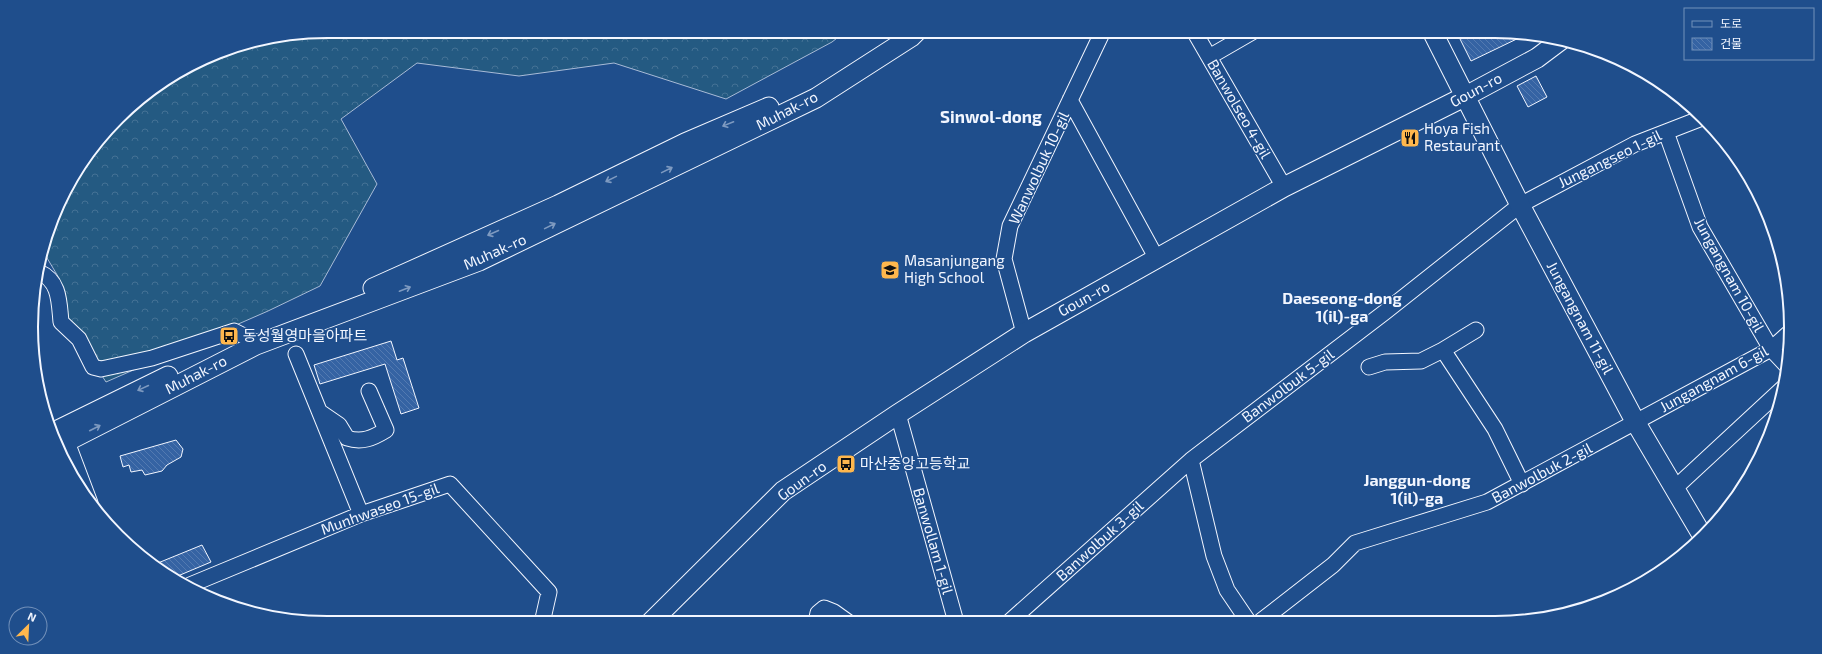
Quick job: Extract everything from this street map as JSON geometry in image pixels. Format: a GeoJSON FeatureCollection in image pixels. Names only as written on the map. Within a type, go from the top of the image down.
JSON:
{"type":"FeatureCollection","features":[{"type":"Feature","properties":{"kind":"main road","name":"Muhak-ro"},"geometry":{"type":"LineString","coordinates":[[61,440],[130,394],[250,339],[390,281],[558,205],[685,143],[778,103],[824,80],[861,58],[888,38]]}},
{"type":"Feature","properties":{"kind":"main road","name":"Muhak-ro"},"geometry":{"type":"LineString","coordinates":[[61,440],[256,345],[479,260],[522,240],[816,98],[909,38]]}},
{"type":"Feature","properties":{"kind":"main road","name":"Jungangnam 11-gil"},"geometry":{"type":"LineString","coordinates":[[1436,38],[1520,205],[1636,423],[1699,531]]}},
{"type":"Feature","properties":{"kind":"main road","name":"Goun-ro"},"geometry":{"type":"LineString","coordinates":[[658,616],[783,491],[898,414],[1024,333],[1284,187],[1466,96],[1537,58],[1555,45]]}},
{"type":"Feature","properties":{"kind":"street","name":"Wanwolbuk 10-gil"},"geometry":{"type":"LineString","coordinates":[[1024,333],[1004,259],[1010,226],[1100,38]]}},
{"type":"Feature","properties":{"kind":"street","name":"Banwolseo 4-gil"},"geometry":{"type":"LineString","coordinates":[[1198,38],[1284,187]]}},
{"type":"Feature","properties":{"kind":"street"},"geometry":{"type":"LineString","coordinates":[[1209,57],[1242,38]]}},
{"type":"Feature","properties":{"kind":"street"},"geometry":{"type":"LineString","coordinates":[[1070,100],[1157,259]]}},
{"type":"Feature","properties":{"kind":"street","name":"Jungangseo 1-gil"},"geometry":{"type":"LineString","coordinates":[[1520,205],[1635,144],[1696,120]]}},
{"type":"Feature","properties":{"kind":"street","name":"Jungangnam 10-gil"},"geometry":{"type":"LineString","coordinates":[[1666,132],[1700,227],[1771,349],[1782,361]]}},
{"type":"Feature","properties":{"kind":"street","name":"Banwolbuk 5-gil"},"geometry":{"type":"LineString","coordinates":[[1191,460],[1385,312],[1520,205]]}},
{"type":"Feature","properties":{"kind":"street"},"geometry":{"type":"LineString","coordinates":[[43,274],[48,276],[58,291],[61,322],[80,339],[93,367],[101,369],[152,358],[234,331],[250,339]]}},
{"type":"Feature","properties":{"kind":"street"},"geometry":{"type":"LineString","coordinates":[[1369,367],[1385,362],[1420,361],[1443,350],[1476,330]]}},
{"type":"Feature","properties":{"kind":"street","name":"Jungangnam 6-gil"},"geometry":{"type":"LineString","coordinates":[[1636,423],[1771,349],[1783,338]]}},
{"type":"Feature","properties":{"kind":"street"},"geometry":{"type":"LineString","coordinates":[[1443,350],[1495,429],[1522,484]]}},
{"type":"Feature","properties":{"kind":"street"},"geometry":{"type":"LineString","coordinates":[[296,354],[361,514]]}},
{"type":"Feature","properties":{"kind":"street"},"geometry":{"type":"LineString","coordinates":[[319,411],[339,425],[347,438],[364,441],[375,437],[386,430],[369,391]]}},
{"type":"Feature","properties":{"kind":"street"},"geometry":{"type":"LineString","coordinates":[[1675,488],[1775,396]]}},
{"type":"Feature","properties":{"kind":"street","name":"Banwollam 1-gil"},"geometry":{"type":"LineString","coordinates":[[898,414],[954,616]]}},
{"type":"Feature","properties":{"kind":"street","name":"Banwolbuk 2-gil"},"geometry":{"type":"LineString","coordinates":[[1267,616],[1333,565],[1355,543],[1487,502],[1636,423]]}},
{"type":"Feature","properties":{"kind":"street"},"geometry":{"type":"LineString","coordinates":[[1191,460],[1214,556],[1227,590],[1245,616]]}},
{"type":"Feature","properties":{"kind":"street","name":"Banwolbuk 3-gil"},"geometry":{"type":"LineString","coordinates":[[1016,616],[1191,460]]}},
{"type":"Feature","properties":{"kind":"street","name":"Munhwaseo 15-gil"},"geometry":{"type":"LineString","coordinates":[[194,583],[361,514],[450,484],[549,592],[543,616]]}},
{"type":"Feature","properties":{"kind":"street"},"geometry":{"type":"LineString","coordinates":[[817,616],[818,613],[824,608],[840,616]]}},
{"type":"Feature","properties":{"kind":"green space"},"geometry":{"type":"Polygon","coordinates":[[[327,38],[837,38],[726,99],[614,63],[519,76],[417,63],[341,119],[377,184],[320,286],[268,311],[106,382],[62,314],[59,278],[47,258],[53,234],[77,182],[98,151],[110,136],[136,110],[166,87],[199,68],[234,53],[289,40],[327,38]]]}},
{"type":"Feature","properties":{"kind":"building"},"geometry":{"type":"Polygon","coordinates":[[[1460,38],[1516,39],[1471,61],[1460,38]]]}},
{"type":"Feature","properties":{"kind":"building"},"geometry":{"type":"Polygon","coordinates":[[[1536,76],[1547,97],[1528,107],[1517,86],[1536,76]]]}},
{"type":"Feature","properties":{"kind":"building"},"geometry":{"type":"Polygon","coordinates":[[[391,341],[397,360],[403,358],[419,408],[401,414],[385,364],[320,384],[314,365],[391,341]]]}},
{"type":"Feature","properties":{"kind":"building"},"geometry":{"type":"Polygon","coordinates":[[[176,440],[183,449],[181,457],[167,465],[162,471],[145,475],[142,470],[131,472],[129,465],[123,467],[120,456],[176,440]]]}},
{"type":"Feature","properties":{"kind":"building"},"geometry":{"type":"Polygon","coordinates":[[[202,545],[211,562],[179,575],[160,562],[202,545]]]}},
{"type":"Feature","properties":{"kind":"place","name":"Hoya Fish Restaurant"},"geometry":{"type":"Point","coordinates":[1410,138]}},
{"type":"Feature","properties":{"kind":"place","name":"Masanjungang High School"},"geometry":{"type":"Point","coordinates":[890,270]}},
{"type":"Feature","properties":{"kind":"place","name":"동성월영마을아파트"},"geometry":{"type":"Point","coordinates":[229,336]}},
{"type":"Feature","properties":{"kind":"place","name":"마산중앙고등학교"},"geometry":{"type":"Point","coordinates":[846,464]}},
{"type":"Feature","properties":{"kind":"district","name":"Sinwol-dong"},"geometry":{"type":"Point","coordinates":[991,117]}},
{"type":"Feature","properties":{"kind":"district","name":"Daeseong-dong 1(il)-ga"},"geometry":{"type":"Point","coordinates":[1342,307]}},
{"type":"Feature","properties":{"kind":"district","name":"Janggun-dong 1(il)-ga"},"geometry":{"type":"Point","coordinates":[1417,489]}}]}
